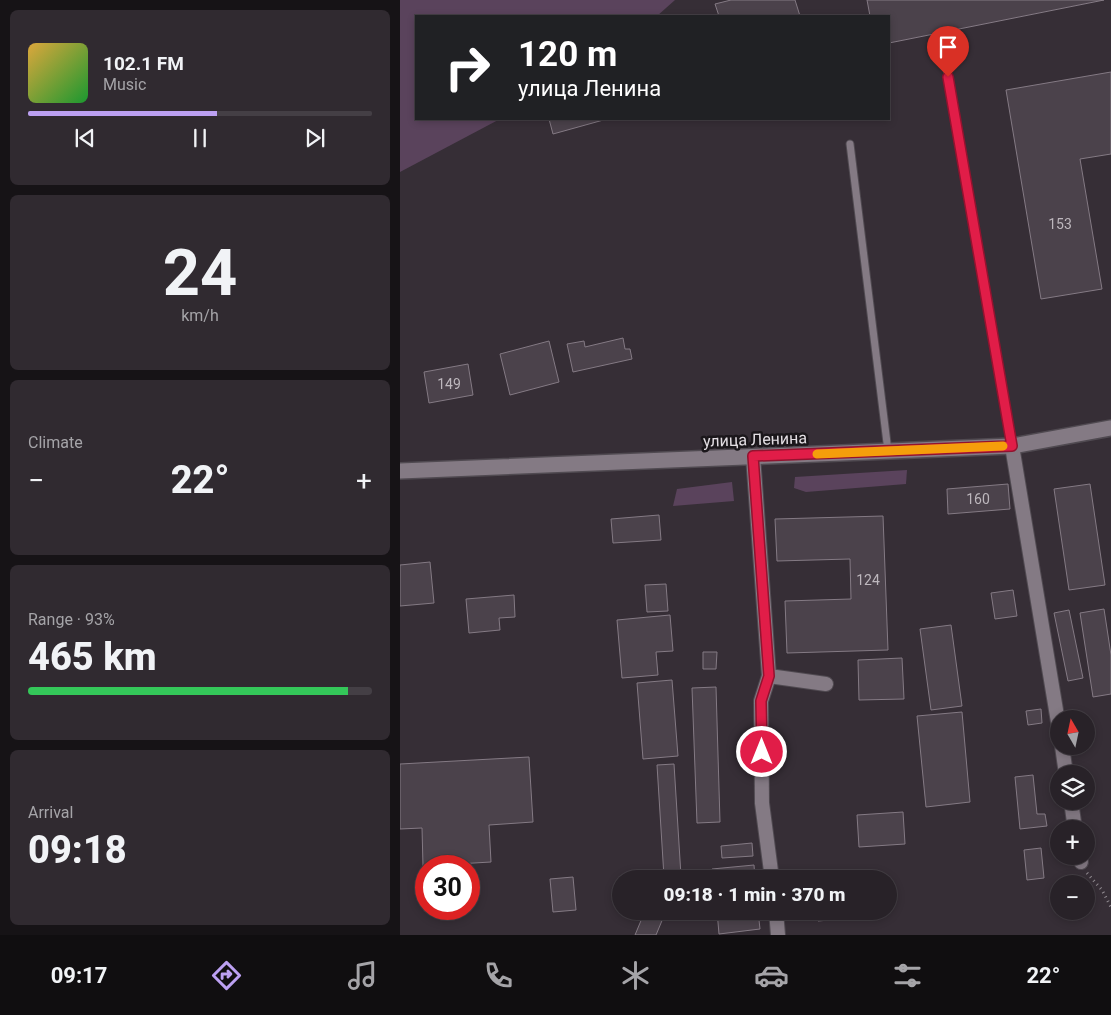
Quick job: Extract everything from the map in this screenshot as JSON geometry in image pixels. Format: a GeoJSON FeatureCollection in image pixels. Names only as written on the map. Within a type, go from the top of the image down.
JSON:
{"type":"FeatureCollection","features":[{"type":"Feature","properties":{"kind":"street","name":"улица Ленина"},"geometry":{"type":"LineString","coordinates":[[400,471],[1012,446],[1111,428]]}},
{"type":"Feature","properties":{"kind":"street"},"geometry":{"type":"LineString","coordinates":[[1012,446],[1056,710]]}},
{"type":"Feature","properties":{"kind":"street"},"geometry":{"type":"LineString","coordinates":[[753,456],[769,676],[761,701],[762,803],[771,870]]}},
{"type":"Feature","properties":{"kind":"street"},"geometry":{"type":"LineString","coordinates":[[769,676],[826,684]]}},
{"type":"Feature","properties":{"kind":"street"},"geometry":{"type":"LineString","coordinates":[[777,920],[778,935]]}},
{"type":"Feature","properties":{"kind":"lane"},"geometry":{"type":"LineString","coordinates":[[945,58],[1012,446]]}},
{"type":"Feature","properties":{"kind":"lane"},"geometry":{"type":"LineString","coordinates":[[850,144],[888,451]]}},
{"type":"Feature","properties":{"kind":"path"},"geometry":{"type":"LineString","coordinates":[[1083,865],[1102,890],[1111,907]]}},
{"type":"Feature","properties":{"kind":"shaded area"},"geometry":{"type":"Polygon","coordinates":[[[400,0],[675,0],[658,15],[415,15],[415,120],[498,120],[400,172],[400,0]]]}},
{"type":"Feature","properties":{"kind":"shaded area"},"geometry":{"type":"Polygon","coordinates":[[[907,470],[906,484],[806,492],[794,488],[795,477],[907,470]]]}},
{"type":"Feature","properties":{"kind":"shaded area"},"geometry":{"type":"Polygon","coordinates":[[[732,482],[734,501],[673,506],[677,489],[732,482]]]}},
{"type":"Feature","properties":{"kind":"building"},"geometry":{"type":"Polygon","coordinates":[[[731,0],[795,0],[800,15],[719,15],[715,4],[731,0]]]}},
{"type":"Feature","properties":{"kind":"building"},"geometry":{"type":"Polygon","coordinates":[[[867,0],[1104,0],[890,43],[890,15],[870,15],[867,0]]]}},
{"type":"Feature","properties":{"kind":"building"},"geometry":{"type":"Polygon","coordinates":[[[1111,72],[1111,154],[1080,159],[1102,289],[1041,299],[1006,90],[1111,72]]]}},
{"type":"Feature","properties":{"kind":"building"},"geometry":{"type":"Polygon","coordinates":[[[549,120],[603,120],[553,134],[549,120]]]}},
{"type":"Feature","properties":{"kind":"building"},"geometry":{"type":"Polygon","coordinates":[[[623,338],[625,349],[630,349],[632,359],[573,372],[567,344],[584,341],[585,347],[623,338]]]}},
{"type":"Feature","properties":{"kind":"building"},"geometry":{"type":"Polygon","coordinates":[[[549,341],[559,382],[510,395],[500,354],[549,341]]]}},
{"type":"Feature","properties":{"kind":"building"},"geometry":{"type":"Polygon","coordinates":[[[468,364],[473,395],[429,403],[424,372],[468,364]]]}},
{"type":"Feature","properties":{"kind":"building"},"geometry":{"type":"Polygon","coordinates":[[[1008,484],[1010,509],[948,514],[947,489],[1008,484]]]}},
{"type":"Feature","properties":{"kind":"building"},"geometry":{"type":"Polygon","coordinates":[[[1090,484],[1105,585],[1069,590],[1054,489],[1090,484]]]}},
{"type":"Feature","properties":{"kind":"building"},"geometry":{"type":"Polygon","coordinates":[[[659,515],[661,540],[613,543],[611,519],[659,515]]]}},
{"type":"Feature","properties":{"kind":"building"},"geometry":{"type":"Polygon","coordinates":[[[883,516],[888,650],[787,653],[785,601],[851,599],[850,559],[777,561],[775,519],[883,516]]]}},
{"type":"Feature","properties":{"kind":"building"},"geometry":{"type":"Polygon","coordinates":[[[430,562],[434,603],[400,606],[400,565],[430,562]]]}},
{"type":"Feature","properties":{"kind":"building"},"geometry":{"type":"Polygon","coordinates":[[[666,584],[668,611],[647,612],[645,585],[666,584]]]}},
{"type":"Feature","properties":{"kind":"building"},"geometry":{"type":"Polygon","coordinates":[[[1013,590],[1017,616],[995,619],[991,593],[1013,590]]]}},
{"type":"Feature","properties":{"kind":"building"},"geometry":{"type":"Polygon","coordinates":[[[514,595],[515,617],[499,618],[500,630],[469,633],[466,599],[514,595]]]}},
{"type":"Feature","properties":{"kind":"building"},"geometry":{"type":"Polygon","coordinates":[[[1104,609],[1111,655],[1111,694],[1093,697],[1080,613],[1104,609]]]}},
{"type":"Feature","properties":{"kind":"building"},"geometry":{"type":"Polygon","coordinates":[[[1069,610],[1083,678],[1068,681],[1054,613],[1069,610]]]}},
{"type":"Feature","properties":{"kind":"building"},"geometry":{"type":"Polygon","coordinates":[[[670,615],[673,651],[656,652],[658,675],[622,678],[617,620],[670,615]]]}},
{"type":"Feature","properties":{"kind":"building"},"geometry":{"type":"Polygon","coordinates":[[[951,625],[962,706],[931,710],[920,629],[951,625]]]}},
{"type":"Feature","properties":{"kind":"building"},"geometry":{"type":"Polygon","coordinates":[[[703,652],[717,652],[716,669],[703,669],[703,652]]]}},
{"type":"Feature","properties":{"kind":"building"},"geometry":{"type":"Polygon","coordinates":[[[902,658],[904,699],[859,700],[858,660],[902,658]]]}},
{"type":"Feature","properties":{"kind":"building"},"geometry":{"type":"Polygon","coordinates":[[[672,680],[678,756],[643,759],[637,683],[672,680]]]}},
{"type":"Feature","properties":{"kind":"building"},"geometry":{"type":"Polygon","coordinates":[[[716,687],[720,822],[697,823],[692,688],[716,687]]]}},
{"type":"Feature","properties":{"kind":"building"},"geometry":{"type":"Polygon","coordinates":[[[1041,709],[1042,723],[1028,725],[1026,711],[1041,709]]]}},
{"type":"Feature","properties":{"kind":"building"},"geometry":{"type":"Polygon","coordinates":[[[962,712],[970,802],[926,807],[917,716],[962,712]]]}},
{"type":"Feature","properties":{"kind":"building"},"geometry":{"type":"Polygon","coordinates":[[[529,757],[533,822],[489,825],[491,862],[480,863],[480,855],[423,855],[422,828],[400,829],[400,764],[529,757]]]}},
{"type":"Feature","properties":{"kind":"building"},"geometry":{"type":"Polygon","coordinates":[[[674,764],[681,870],[664,870],[657,765],[674,764]]]}},
{"type":"Feature","properties":{"kind":"building"},"geometry":{"type":"Polygon","coordinates":[[[1033,775],[1037,814],[1045,814],[1047,826],[1020,829],[1015,777],[1033,775]]]}},
{"type":"Feature","properties":{"kind":"building"},"geometry":{"type":"Polygon","coordinates":[[[903,812],[905,844],[859,847],[857,815],[903,812]]]}},
{"type":"Feature","properties":{"kind":"building"},"geometry":{"type":"Polygon","coordinates":[[[752,843],[753,856],[722,858],[721,846],[752,843]]]}},
{"type":"Feature","properties":{"kind":"building"},"geometry":{"type":"Polygon","coordinates":[[[1041,848],[1044,878],[1027,880],[1024,850],[1041,848]]]}},
{"type":"Feature","properties":{"kind":"building"},"geometry":{"type":"Polygon","coordinates":[[[754,865],[754,870],[712,870],[754,865]]]}},
{"type":"Feature","properties":{"kind":"building"},"geometry":{"type":"Polygon","coordinates":[[[573,877],[576,910],[553,912],[550,879],[573,877]]]}},
{"type":"Feature","properties":{"kind":"building"},"geometry":{"type":"Polygon","coordinates":[[[641,920],[662,920],[656,935],[635,935],[641,920]]]}},
{"type":"Feature","properties":{"kind":"building"},"geometry":{"type":"Polygon","coordinates":[[[718,920],[759,920],[760,929],[719,934],[718,920]]]}},
{"type":"Feature","properties":{"kind":"slow traffic"},"geometry":{"type":"LineString","coordinates":[[817,454],[1003,446]]}},
{"type":"Feature","properties":{"kind":"route"},"geometry":{"type":"LineString","coordinates":[[762,752],[761,701],[769,676],[753,456],[1012,446],[948,77]]}}]}
